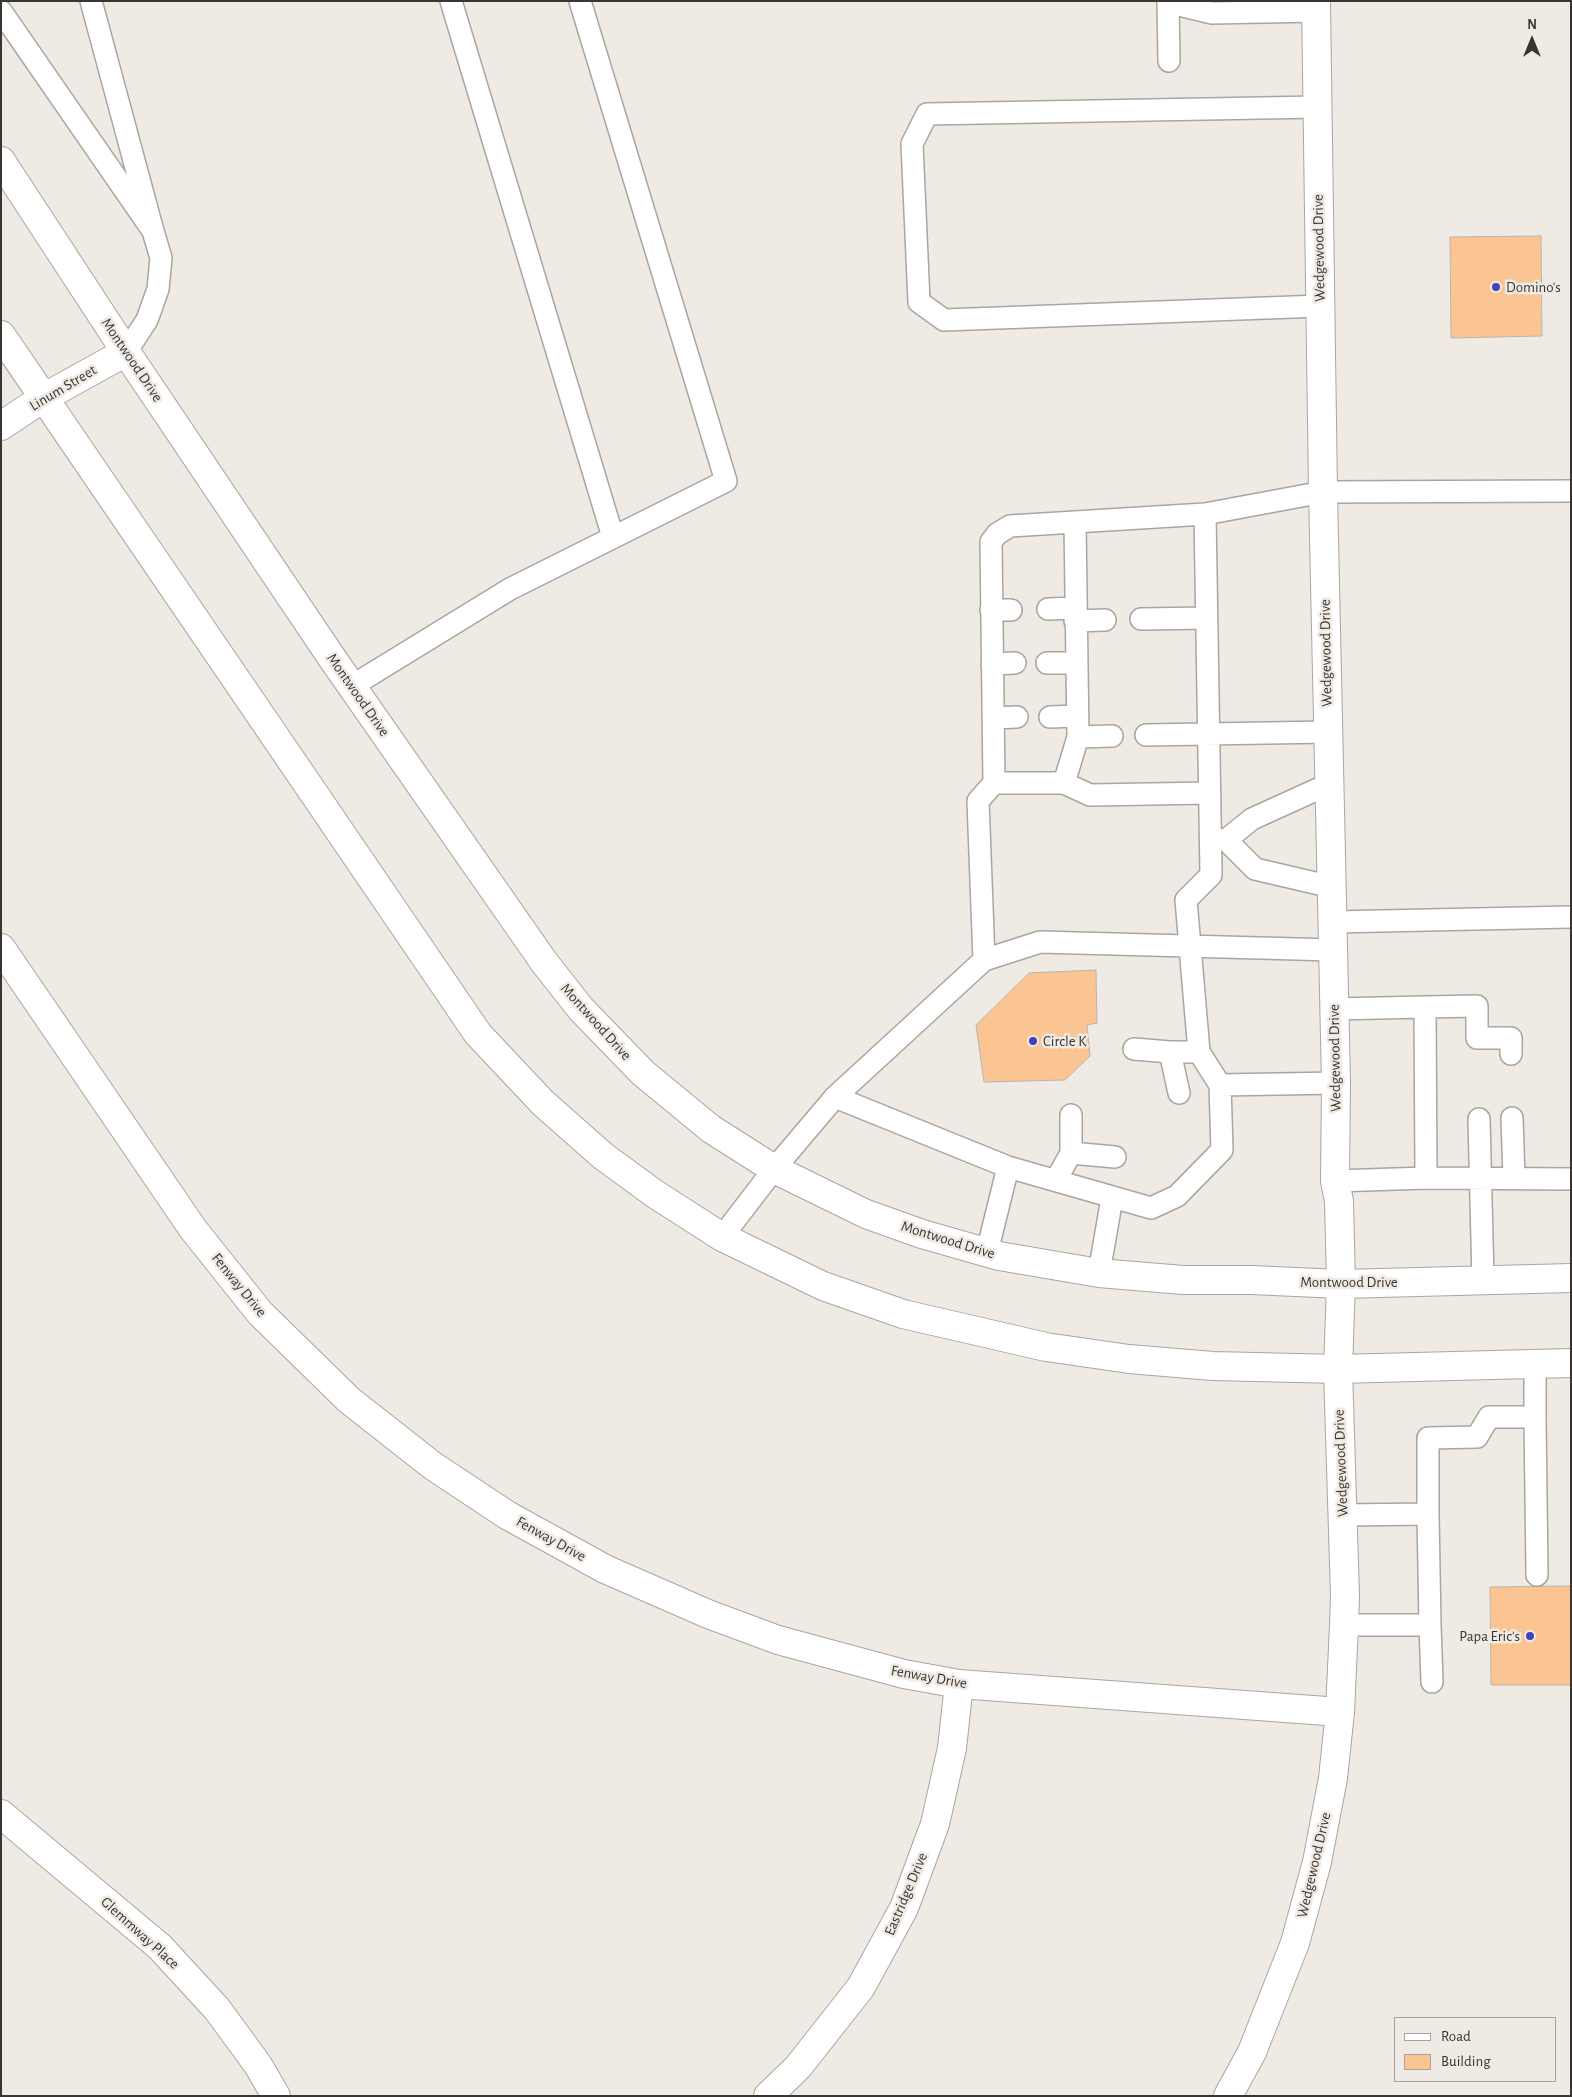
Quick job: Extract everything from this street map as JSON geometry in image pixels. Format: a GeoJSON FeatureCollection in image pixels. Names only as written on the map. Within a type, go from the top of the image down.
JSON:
{"type":"FeatureCollection","features":[{"type":"Feature","properties":{"kind":"street","name":"Wedgewood Drive"},"geometry":{"type":"LineString","coordinates":[[1228,2096],[1252,2052],[1295,1943],[1317,1862],[1333,1778],[1340,1712],[1344,1625],[1343,1515],[1338,1368],[1339,1201],[1335,1181],[1336,1082],[1333,922],[1322,492],[1316,6]]}},
{"type":"Feature","properties":{"kind":"street","name":"Montwood Drive"},"geometry":{"type":"LineString","coordinates":[[1,161],[126,352],[352,686],[544,962],[581,1009],[643,1073],[711,1129],[774,1169],[866,1214],[922,1234],[987,1252],[1099,1273],[1183,1280],[1250,1280],[1340,1284],[1571,1278]]}},
{"type":"Feature","properties":{"kind":"street"},"geometry":{"type":"LineString","coordinates":[[1,336],[478,1034],[543,1103],[603,1156],[654,1194],[722,1237],[823,1286],[903,1314],[1046,1347],[1129,1359],[1213,1366],[1338,1368],[1571,1363]]}},
{"type":"Feature","properties":{"kind":"street","name":"Linum Street"},"geometry":{"type":"LineString","coordinates":[[1,426],[43,398],[126,352]]}},
{"type":"Feature","properties":{"kind":"street","name":"Fenway Drive"},"geometry":{"type":"LineString","coordinates":[[1,948],[193,1229],[260,1313],[349,1400],[433,1466],[507,1515],[605,1569],[708,1614],[778,1640],[904,1674],[959,1684],[1340,1712]]}},
{"type":"Feature","properties":{"kind":"street","name":"Eastridge Drive"},"geometry":{"type":"LineString","coordinates":[[768,2096],[798,2067],[861,1987],[904,1908],[935,1824],[952,1748],[959,1684]]}},
{"type":"Feature","properties":{"kind":"street","name":"Glemmway Place"},"geometry":{"type":"LineString","coordinates":[[1,1814],[160,1947],[217,2009],[258,2065],[276,2096]]}},
{"type":"Feature","properties":{"kind":"lane"},"geometry":{"type":"LineString","coordinates":[[452,1],[613,537]]}},
{"type":"Feature","properties":{"kind":"lane"},"geometry":{"type":"LineString","coordinates":[[352,686],[510,589],[726,481],[580,1]]}},
{"type":"Feature","properties":{"kind":"lane"},"geometry":{"type":"LineString","coordinates":[[1169,61],[1169,1],[1212,13],[1316,6]]}},
{"type":"Feature","properties":{"kind":"lane"},"geometry":{"type":"LineString","coordinates":[[93,2],[152,231],[161,258],[158,289],[147,320],[126,352]]}},
{"type":"Feature","properties":{"kind":"lane"},"geometry":{"type":"LineString","coordinates":[[1,11],[152,231]]}},
{"type":"Feature","properties":{"kind":"lane"},"geometry":{"type":"LineString","coordinates":[[1317,107],[927,114],[912,144],[919,302],[944,320],[1320,306]]}},
{"type":"Feature","properties":{"kind":"lane"},"geometry":{"type":"LineString","coordinates":[[984,960],[978,801],[994,783],[992,664],[1001,610],[991,542],[997,534],[1010,526],[1205,514],[1322,492],[1571,491]]}},
{"type":"Feature","properties":{"kind":"lane"},"geometry":{"type":"LineString","coordinates":[[835,1097],[1008,1168],[1151,1208],[1177,1196],[1222,1150],[1220,1085],[1199,1052],[1186,900],[1211,875],[1218,839],[1210,793],[1205,514]]}},
{"type":"Feature","properties":{"kind":"lane"},"geometry":{"type":"LineString","coordinates":[[1064,783],[1078,737],[1075,522]]}},
{"type":"Feature","properties":{"kind":"lane"},"geometry":{"type":"LineString","coordinates":[[1048,609],[1105,620]]}},
{"type":"Feature","properties":{"kind":"lane"},"geometry":{"type":"LineString","coordinates":[[1141,619],[1206,618]]}},
{"type":"Feature","properties":{"kind":"lane"},"geometry":{"type":"LineString","coordinates":[[992,664],[1015,663]]}},
{"type":"Feature","properties":{"kind":"lane"},"geometry":{"type":"LineString","coordinates":[[1048,663],[1076,663]]}},
{"type":"Feature","properties":{"kind":"lane"},"geometry":{"type":"LineString","coordinates":[[1050,717],[1077,716]]}},
{"type":"Feature","properties":{"kind":"lane"},"geometry":{"type":"LineString","coordinates":[[993,718],[1017,717]]}},
{"type":"Feature","properties":{"kind":"lane"},"geometry":{"type":"LineString","coordinates":[[1146,735],[1328,732]]}},
{"type":"Feature","properties":{"kind":"lane"},"geometry":{"type":"LineString","coordinates":[[1078,737],[1112,736]]}},
{"type":"Feature","properties":{"kind":"lane"},"geometry":{"type":"LineString","coordinates":[[994,783],[1064,783],[1090,795],[1210,793]]}},
{"type":"Feature","properties":{"kind":"lane"},"geometry":{"type":"LineString","coordinates":[[1218,839],[1252,819],[1330,784]]}},
{"type":"Feature","properties":{"kind":"lane"},"geometry":{"type":"LineString","coordinates":[[1218,839],[1255,869],[1332,887]]}},
{"type":"Feature","properties":{"kind":"lane"},"geometry":{"type":"LineString","coordinates":[[1333,922],[1571,917]]}},
{"type":"Feature","properties":{"kind":"lane"},"geometry":{"type":"LineString","coordinates":[[722,1237],[774,1169],[835,1097],[984,960],[1040,942],[1333,950]]}},
{"type":"Feature","properties":{"kind":"lane"},"geometry":{"type":"LineString","coordinates":[[1334,1009],[1477,1006],[1477,1046],[1510,1038],[1510,1054]]}},
{"type":"Feature","properties":{"kind":"lane"},"geometry":{"type":"LineString","coordinates":[[1425,1007],[1426,1178]]}},
{"type":"Feature","properties":{"kind":"lane"},"geometry":{"type":"LineString","coordinates":[[1134,1049],[1199,1052]]}},
{"type":"Feature","properties":{"kind":"lane"},"geometry":{"type":"LineString","coordinates":[[1170,1052],[1179,1093]]}},
{"type":"Feature","properties":{"kind":"lane"},"geometry":{"type":"LineString","coordinates":[[1220,1085],[1336,1082]]}},
{"type":"Feature","properties":{"kind":"lane"},"geometry":{"type":"LineString","coordinates":[[1056,1180],[1071,1152],[1071,1115]]}},
{"type":"Feature","properties":{"kind":"lane"},"geometry":{"type":"LineString","coordinates":[[1479,1118],[1483,1280]]}},
{"type":"Feature","properties":{"kind":"lane"},"geometry":{"type":"LineString","coordinates":[[1512,1118],[1514,1178]]}},
{"type":"Feature","properties":{"kind":"lane"},"geometry":{"type":"LineString","coordinates":[[1071,1152],[1115,1157]]}},
{"type":"Feature","properties":{"kind":"lane"},"geometry":{"type":"LineString","coordinates":[[987,1252],[1008,1168]]}},
{"type":"Feature","properties":{"kind":"lane"},"geometry":{"type":"LineString","coordinates":[[1335,1181],[1426,1178],[1571,1179]]}},
{"type":"Feature","properties":{"kind":"lane"},"geometry":{"type":"LineString","coordinates":[[1099,1273],[1112,1198]]}},
{"type":"Feature","properties":{"kind":"lane"},"geometry":{"type":"LineString","coordinates":[[1535,1364],[1537,1575]]}},
{"type":"Feature","properties":{"kind":"lane"},"geometry":{"type":"LineString","coordinates":[[1432,1682],[1428,1438],[1477,1437],[1488,1417],[1535,1417]]}},
{"type":"Feature","properties":{"kind":"lane"},"geometry":{"type":"LineString","coordinates":[[1343,1515],[1428,1514]]}},
{"type":"Feature","properties":{"kind":"lane"},"geometry":{"type":"LineString","coordinates":[[1344,1625],[1430,1625]]}},
{"type":"Feature","properties":{"kind":"building","name":"Domino's"},"geometry":{"type":"Polygon","coordinates":[[[1541,236],[1542,336],[1451,338],[1450,237],[1541,236]]]}},
{"type":"Feature","properties":{"kind":"building","name":"Circle K"},"geometry":{"type":"Polygon","coordinates":[[[1096,970],[1097,1023],[1087,1025],[1090,1056],[1065,1080],[984,1082],[976,1025],[1029,973],[1096,970]]]}},
{"type":"Feature","properties":{"kind":"building","name":"Papa Eric's"},"geometry":{"type":"Polygon","coordinates":[[[1571,1586],[1571,1685],[1491,1685],[1490,1587],[1571,1586]]]}},
{"type":"Feature","properties":{"kind":"place","name":"Domino's"},"geometry":{"type":"Point","coordinates":[1496,287]}},
{"type":"Feature","properties":{"kind":"place","name":"Circle K"},"geometry":{"type":"Point","coordinates":[1033,1041]}},
{"type":"Feature","properties":{"kind":"place","name":"Papa Eric's"},"geometry":{"type":"Point","coordinates":[1530,1636]}}]}
